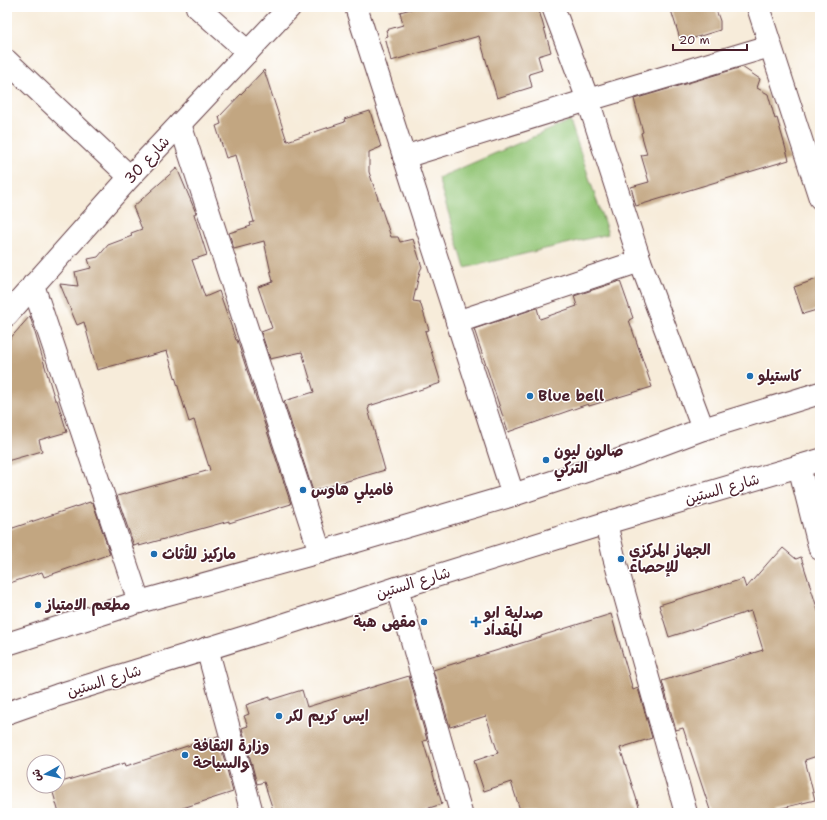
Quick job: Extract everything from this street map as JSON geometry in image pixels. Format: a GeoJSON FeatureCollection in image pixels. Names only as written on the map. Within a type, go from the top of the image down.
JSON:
{"type":"FeatureCollection","features":[{"type":"Feature","properties":{"kind":"street"},"geometry":{"type":"LineString","coordinates":[[197,7],[248,52]]}},
{"type":"Feature","properties":{"kind":"street","name":"شارع 30"},"geometry":{"type":"LineString","coordinates":[[7,315],[130,177],[290,7]]}},
{"type":"Feature","properties":{"kind":"street"},"geometry":{"type":"LineString","coordinates":[[356,7],[513,495]]}},
{"type":"Feature","properties":{"kind":"street"},"geometry":{"type":"LineString","coordinates":[[553,7],[588,100],[640,261],[703,429]]}},
{"type":"Feature","properties":{"kind":"street"},"geometry":{"type":"LineString","coordinates":[[758,7],[820,198]]}},
{"type":"Feature","properties":{"kind":"street"},"geometry":{"type":"LineString","coordinates":[[404,158],[588,100],[770,46]]}},
{"type":"Feature","properties":{"kind":"street"},"geometry":{"type":"LineString","coordinates":[[7,61],[130,177]]}},
{"type":"Feature","properties":{"kind":"street"},"geometry":{"type":"LineString","coordinates":[[180,124],[320,552]]}},
{"type":"Feature","properties":{"kind":"street"},"geometry":{"type":"LineString","coordinates":[[457,322],[640,261]]}},
{"type":"Feature","properties":{"kind":"street"},"geometry":{"type":"LineString","coordinates":[[33,285],[139,602]]}},
{"type":"Feature","properties":{"kind":"street"},"geometry":{"type":"LineString","coordinates":[[7,644],[139,602],[320,552],[513,495],[628,457],[703,429],[820,393]]}},
{"type":"Feature","properties":{"kind":"street","name":"شارع الستين"},"geometry":{"type":"LineString","coordinates":[[7,713],[58,695],[397,588],[606,523],[820,460]]}},
{"type":"Feature","properties":{"kind":"street"},"geometry":{"type":"LineString","coordinates":[[799,466],[820,549]]}},
{"type":"Feature","properties":{"kind":"street"},"geometry":{"type":"LineString","coordinates":[[606,523],[686,813]]}},
{"type":"Feature","properties":{"kind":"street"},"geometry":{"type":"LineString","coordinates":[[397,588],[461,813]]}},
{"type":"Feature","properties":{"kind":"street"},"geometry":{"type":"LineString","coordinates":[[207,648],[252,813]]}},
{"type":"Feature","properties":{"kind":"green space"},"geometry":{"type":"Polygon","coordinates":[[[570,121],[608,234],[465,268],[438,178],[570,121]]]}},
{"type":"Feature","properties":{"kind":"building"},"geometry":{"type":"Polygon","coordinates":[[[418,7],[538,7],[551,52],[538,56],[542,70],[529,74],[532,87],[497,98],[479,36],[391,61],[385,37],[388,36],[386,30],[403,25],[400,12],[418,7]]]}},
{"type":"Feature","properties":{"kind":"building"},"geometry":{"type":"Polygon","coordinates":[[[670,7],[715,7],[720,21],[720,30],[681,42],[670,7]]]}},
{"type":"Feature","properties":{"kind":"building"},"geometry":{"type":"Polygon","coordinates":[[[742,67],[760,79],[757,88],[768,94],[775,119],[777,118],[789,160],[636,206],[631,187],[649,182],[641,155],[647,154],[634,99],[742,67]]]}},
{"type":"Feature","properties":{"kind":"building"},"geometry":{"type":"Polygon","coordinates":[[[264,70],[287,141],[345,122],[344,119],[370,111],[381,147],[369,152],[369,172],[391,237],[398,237],[400,242],[413,239],[422,267],[413,301],[420,302],[429,330],[425,331],[441,383],[369,406],[368,409],[385,470],[313,491],[284,401],[314,392],[302,352],[270,359],[261,332],[272,328],[258,287],[273,282],[264,241],[234,249],[229,233],[251,226],[250,223],[254,222],[236,155],[226,158],[216,126],[221,124],[219,117],[264,70]]]}},
{"type":"Feature","properties":{"kind":"building"},"geometry":{"type":"Polygon","coordinates":[[[177,168],[196,213],[194,214],[207,255],[192,260],[205,297],[219,291],[237,340],[291,504],[229,523],[229,521],[139,546],[139,544],[134,546],[117,496],[210,470],[194,420],[189,422],[167,351],[97,370],[84,322],[77,325],[60,284],[78,286],[75,272],[91,268],[88,259],[98,257],[108,245],[132,236],[131,233],[142,229],[133,207],[177,168]]]}},
{"type":"Feature","properties":{"kind":"building"},"geometry":{"type":"Polygon","coordinates":[[[820,278],[820,309],[803,314],[794,287],[820,278]]]}},
{"type":"Feature","properties":{"kind":"building"},"geometry":{"type":"Polygon","coordinates":[[[620,281],[633,318],[629,320],[652,387],[589,406],[588,404],[508,432],[474,329],[537,308],[540,319],[577,306],[574,296],[620,281]]]}},
{"type":"Feature","properties":{"kind":"building"},"geometry":{"type":"Polygon","coordinates":[[[30,316],[55,400],[57,400],[67,432],[39,440],[42,451],[7,461],[7,342],[30,316]]]}},
{"type":"Feature","properties":{"kind":"building"},"geometry":{"type":"Polygon","coordinates":[[[90,502],[91,504],[93,503],[110,554],[44,577],[42,572],[7,584],[7,530],[90,502]]]}},
{"type":"Feature","properties":{"kind":"building"},"geometry":{"type":"Polygon","coordinates":[[[783,548],[796,559],[801,557],[820,617],[820,755],[805,760],[815,800],[778,809],[780,813],[711,813],[683,728],[676,730],[662,681],[763,650],[751,611],[669,637],[659,605],[743,579],[746,588],[773,557],[774,558],[783,548]]]}},
{"type":"Feature","properties":{"kind":"building"},"geometry":{"type":"Polygon","coordinates":[[[611,614],[633,690],[638,688],[652,738],[620,748],[641,813],[521,813],[511,782],[484,791],[474,761],[498,753],[486,716],[450,727],[433,670],[611,614]]]}},
{"type":"Feature","properties":{"kind":"building"},"geometry":{"type":"Polygon","coordinates":[[[409,676],[427,740],[423,741],[442,804],[413,813],[274,813],[264,782],[257,784],[242,728],[248,726],[244,716],[249,714],[246,705],[270,697],[270,700],[302,690],[307,707],[409,676]]]}},
{"type":"Feature","properties":{"kind":"building"},"geometry":{"type":"Polygon","coordinates":[[[218,736],[233,792],[167,813],[59,813],[53,794],[66,794],[66,781],[125,763],[126,766],[218,736]]]}},
{"type":"Feature","properties":{"kind":"place","name":"كاستيلو"},"geometry":{"type":"Point","coordinates":[750,376]}},
{"type":"Feature","properties":{"kind":"place","name":"Blue bell"},"geometry":{"type":"Point","coordinates":[530,396]}},
{"type":"Feature","properties":{"kind":"place","name":"صالون ليون التركي"},"geometry":{"type":"Point","coordinates":[546,460]}},
{"type":"Feature","properties":{"kind":"place","name":"فاميلي هاوس"},"geometry":{"type":"Point","coordinates":[303,490]}},
{"type":"Feature","properties":{"kind":"place","name":"ماركيز للأثاث"},"geometry":{"type":"Point","coordinates":[154,554]}},
{"type":"Feature","properties":{"kind":"place","name":"الجهاز المركزي للإحصاء"},"geometry":{"type":"Point","coordinates":[621,559]}},
{"type":"Feature","properties":{"kind":"place","name":"مطعم الامتياز"},"geometry":{"type":"Point","coordinates":[38,605]}},
{"type":"Feature","properties":{"kind":"place","name":"مقهى هبة"},"geometry":{"type":"Point","coordinates":[424,622]}},
{"type":"Feature","properties":{"kind":"place","name":"صدلية ابو المقداد"},"geometry":{"type":"Point","coordinates":[476,622]}},
{"type":"Feature","properties":{"kind":"place","name":"ايس كريم لكر"},"geometry":{"type":"Point","coordinates":[279,716]}},
{"type":"Feature","properties":{"kind":"place","name":"وزارة الثقافة والسياحة"},"geometry":{"type":"Point","coordinates":[185,755]}}]}
